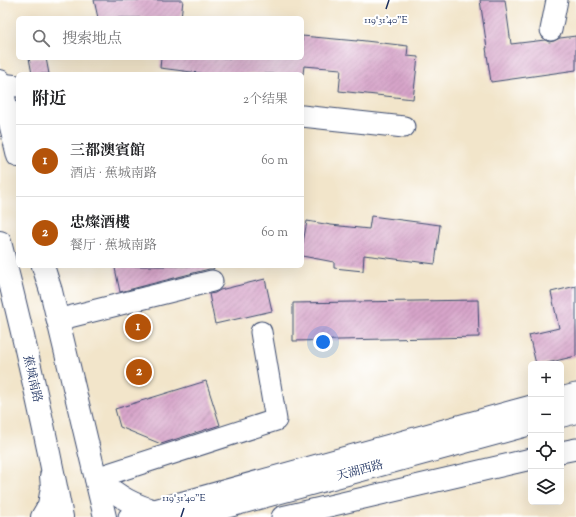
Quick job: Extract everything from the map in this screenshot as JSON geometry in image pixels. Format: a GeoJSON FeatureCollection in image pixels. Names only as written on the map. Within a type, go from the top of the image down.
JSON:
{"type":"FeatureCollection","features":[{"type":"Feature","properties":{"kind":"main road"},"geometry":{"type":"LineString","coordinates":[[6,84],[16,144]]}},
{"type":"Feature","properties":{"kind":"main road","name":"蕉城南路"},"geometry":{"type":"LineString","coordinates":[[0,242],[51,461],[62,517]]}},
{"type":"Feature","properties":{"kind":"main road"},"geometry":{"type":"LineString","coordinates":[[44,268],[51,291],[105,517]]}},
{"type":"Feature","properties":{"kind":"main road"},"geometry":{"type":"LineString","coordinates":[[564,415],[576,412]]}},
{"type":"Feature","properties":{"kind":"main road","name":"天湖西路"},"geometry":{"type":"LineString","coordinates":[[189,517],[528,425]]}},
{"type":"Feature","properties":{"kind":"main road"},"geometry":{"type":"LineString","coordinates":[[42,517],[49,505],[52,487],[51,461]]}},
{"type":"Feature","properties":{"kind":"main road"},"geometry":{"type":"LineString","coordinates":[[96,478],[128,500],[152,511],[174,517]]}},
{"type":"Feature","properties":{"kind":"street"},"geometry":{"type":"LineString","coordinates":[[551,30],[557,0]]}},
{"type":"Feature","properties":{"kind":"street"},"geometry":{"type":"LineString","coordinates":[[304,116],[404,127]]}},
{"type":"Feature","properties":{"kind":"street"},"geometry":{"type":"LineString","coordinates":[[57,320],[212,281]]}},
{"type":"Feature","properties":{"kind":"street"},"geometry":{"type":"LineString","coordinates":[[96,478],[276,420],[261,332]]}},
{"type":"Feature","properties":{"kind":"street"},"geometry":{"type":"LineString","coordinates":[[564,397],[576,394]]}},
{"type":"Feature","properties":{"kind":"street"},"geometry":{"type":"LineString","coordinates":[[129,517],[528,407]]}},
{"type":"Feature","properties":{"kind":"street"},"geometry":{"type":"LineString","coordinates":[[564,451],[576,449]]}},
{"type":"Feature","properties":{"kind":"street"},"geometry":{"type":"LineString","coordinates":[[282,517],[322,512],[528,460]]}},
{"type":"Feature","properties":{"kind":"building"},"geometry":{"type":"Polygon","coordinates":[[[94,0],[183,0],[181,16],[98,16],[94,0]]]}},
{"type":"Feature","properties":{"kind":"building"},"geometry":{"type":"Polygon","coordinates":[[[480,0],[505,0],[511,44],[545,40],[549,42],[560,38],[576,36],[576,70],[491,82],[480,0]]]}},
{"type":"Feature","properties":{"kind":"building"},"geometry":{"type":"Polygon","coordinates":[[[304,36],[408,46],[407,56],[418,57],[413,99],[339,91],[341,69],[304,66],[303,72],[191,72],[160,68],[161,60],[304,60],[304,36]]]}},
{"type":"Feature","properties":{"kind":"building"},"geometry":{"type":"Polygon","coordinates":[[[29,60],[46,60],[49,72],[32,72],[29,60]]]}},
{"type":"Feature","properties":{"kind":"building"},"geometry":{"type":"Polygon","coordinates":[[[371,216],[440,225],[435,264],[364,255],[363,271],[334,268],[334,262],[304,256],[304,237],[307,221],[369,229],[371,216]]]}},
{"type":"Feature","properties":{"kind":"building"},"geometry":{"type":"Polygon","coordinates":[[[115,268],[214,269],[209,269],[120,292],[115,268]]]}},
{"type":"Feature","properties":{"kind":"building"},"geometry":{"type":"Polygon","coordinates":[[[265,279],[272,311],[215,324],[209,294],[265,279]]]}},
{"type":"Feature","properties":{"kind":"building"},"geometry":{"type":"Polygon","coordinates":[[[576,286],[576,356],[555,361],[535,361],[529,335],[559,328],[551,292],[576,286]]]}},
{"type":"Feature","properties":{"kind":"building"},"geometry":{"type":"Polygon","coordinates":[[[478,300],[479,337],[293,341],[293,303],[478,300]]]}},
{"type":"Feature","properties":{"kind":"building"},"geometry":{"type":"Polygon","coordinates":[[[206,381],[220,425],[161,444],[120,427],[115,409],[206,381]]]}},
{"type":"Feature","properties":{"kind":"place","name":"三都澳賓館"},"geometry":{"type":"Point","coordinates":[138,327]}},
{"type":"Feature","properties":{"kind":"place","name":"忠燦酒樓"},"geometry":{"type":"Point","coordinates":[139,372]}}]}
